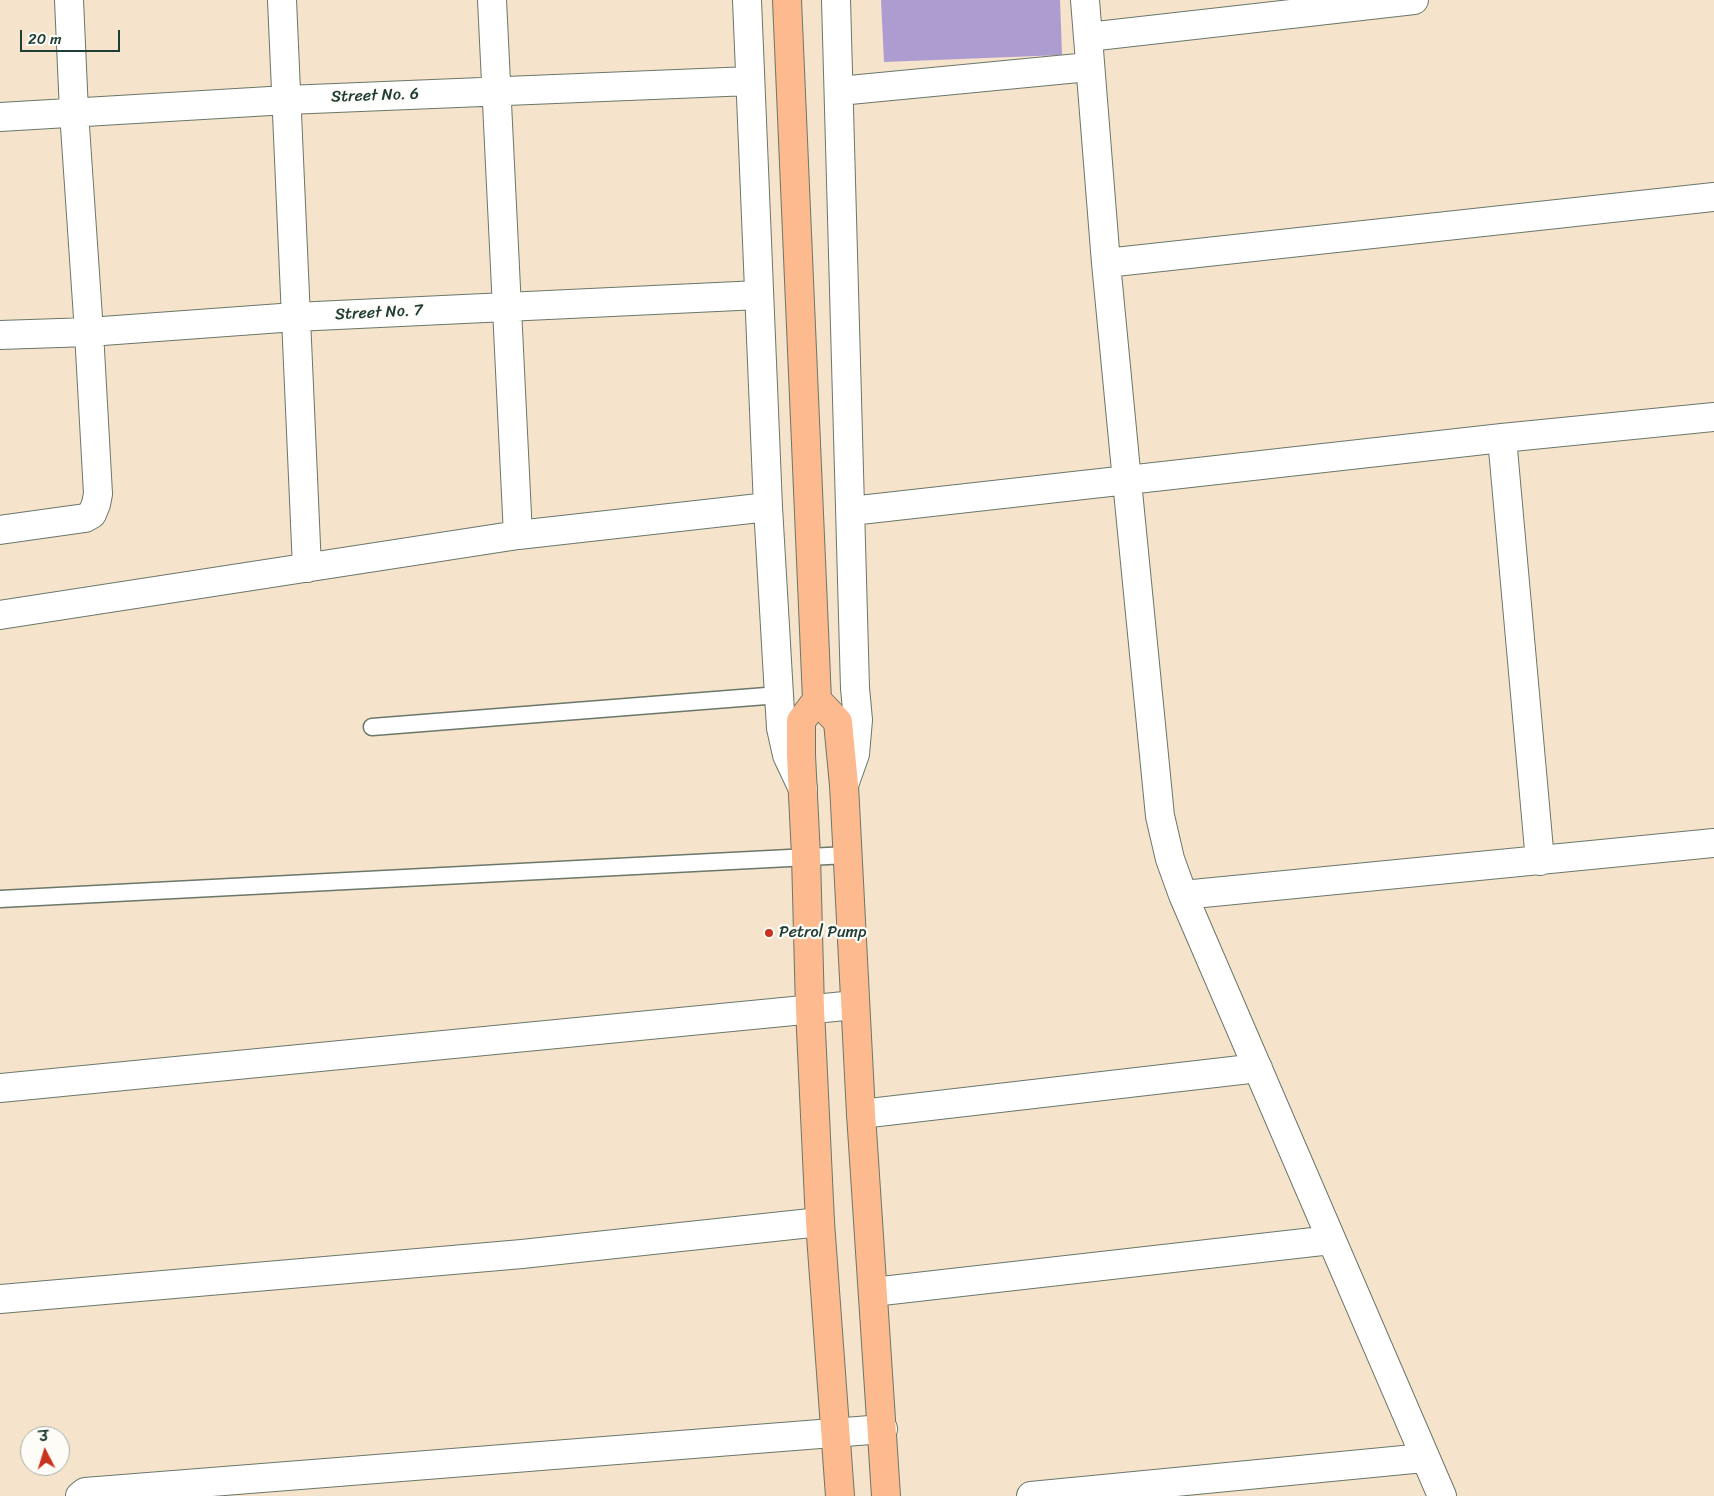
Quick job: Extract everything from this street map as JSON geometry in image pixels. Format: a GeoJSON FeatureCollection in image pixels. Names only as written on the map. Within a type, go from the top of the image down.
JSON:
{"type":"FeatureCollection","features":[{"type":"Feature","properties":{"kind":"main road"},"geometry":{"type":"LineString","coordinates":[[787,0],[817,700],[801,721],[810,1009],[820,1222],[840,1496]]}},
{"type":"Feature","properties":{"kind":"main road"},"geometry":{"type":"LineString","coordinates":[[817,700],[838,722],[844,785],[861,1114],[886,1496]]}},
{"type":"Feature","properties":{"kind":"street"},"geometry":{"type":"LineString","coordinates":[[0,530],[85,518],[92,514],[98,494],[74,112],[69,0]]}},
{"type":"Feature","properties":{"kind":"street"},"geometry":{"type":"LineString","coordinates":[[282,0],[307,568]]}},
{"type":"Feature","properties":{"kind":"street"},"geometry":{"type":"LineString","coordinates":[[492,0],[518,535]]}},
{"type":"Feature","properties":{"kind":"street"},"geometry":{"type":"LineString","coordinates":[[747,0],[768,508],[781,728],[787,755],[803,789]]}},
{"type":"Feature","properties":{"kind":"street"},"geometry":{"type":"LineString","coordinates":[[836,0],[858,720],[854,754],[844,785]]}},
{"type":"Feature","properties":{"kind":"street"},"geometry":{"type":"LineString","coordinates":[[1084,0],[1106,263],[1160,816],[1170,859],[1183,895],[1442,1496]]}},
{"type":"Feature","properties":{"kind":"street"},"geometry":{"type":"LineString","coordinates":[[1088,37],[1414,0]]}},
{"type":"Feature","properties":{"kind":"street"},"geometry":{"type":"LineString","coordinates":[[839,91],[1089,67]]}},
{"type":"Feature","properties":{"kind":"street","name":"Street No. 6"},"geometry":{"type":"LineString","coordinates":[[0,117],[287,100],[750,81]]}},
{"type":"Feature","properties":{"kind":"street"},"geometry":{"type":"LineString","coordinates":[[1106,263],[1714,197]]}},
{"type":"Feature","properties":{"kind":"street","name":"Street No. 7"},"geometry":{"type":"LineString","coordinates":[[0,335],[89,332],[295,317],[759,295]]}},
{"type":"Feature","properties":{"kind":"street"},"geometry":{"type":"LineString","coordinates":[[851,511],[1714,416]]}},
{"type":"Feature","properties":{"kind":"street"},"geometry":{"type":"LineString","coordinates":[[1502,438],[1540,861]]}},
{"type":"Feature","properties":{"kind":"street"},"geometry":{"type":"LineString","coordinates":[[0,616],[518,535],[768,508]]}},
{"type":"Feature","properties":{"kind":"street"},"geometry":{"type":"LineString","coordinates":[[1183,895],[1714,843]]}},
{"type":"Feature","properties":{"kind":"street"},"geometry":{"type":"LineString","coordinates":[[0,1088],[855,1005]]}},
{"type":"Feature","properties":{"kind":"street"},"geometry":{"type":"LineString","coordinates":[[861,1114],[1258,1068]]}},
{"type":"Feature","properties":{"kind":"street"},"geometry":{"type":"LineString","coordinates":[[0,1299],[522,1254],[820,1222]]}},
{"type":"Feature","properties":{"kind":"street"},"geometry":{"type":"LineString","coordinates":[[873,1292],[1331,1240]]}},
{"type":"Feature","properties":{"kind":"street"},"geometry":{"type":"LineString","coordinates":[[80,1496],[85,1492],[883,1429]]}},
{"type":"Feature","properties":{"kind":"street"},"geometry":{"type":"LineString","coordinates":[[1031,1496],[1424,1458]]}},
{"type":"Feature","properties":{"kind":"lane"},"geometry":{"type":"LineString","coordinates":[[372,727],[779,696]]}},
{"type":"Feature","properties":{"kind":"lane"},"geometry":{"type":"LineString","coordinates":[[0,899],[847,854]]}},
{"type":"Feature","properties":{"kind":"building"},"geometry":{"type":"Polygon","coordinates":[[[881,0],[1060,0],[1062,55],[884,62],[881,0]]]}},
{"type":"Feature","properties":{"kind":"place","name":"Petrol Pump"},"geometry":{"type":"Point","coordinates":[769,933]}}]}
